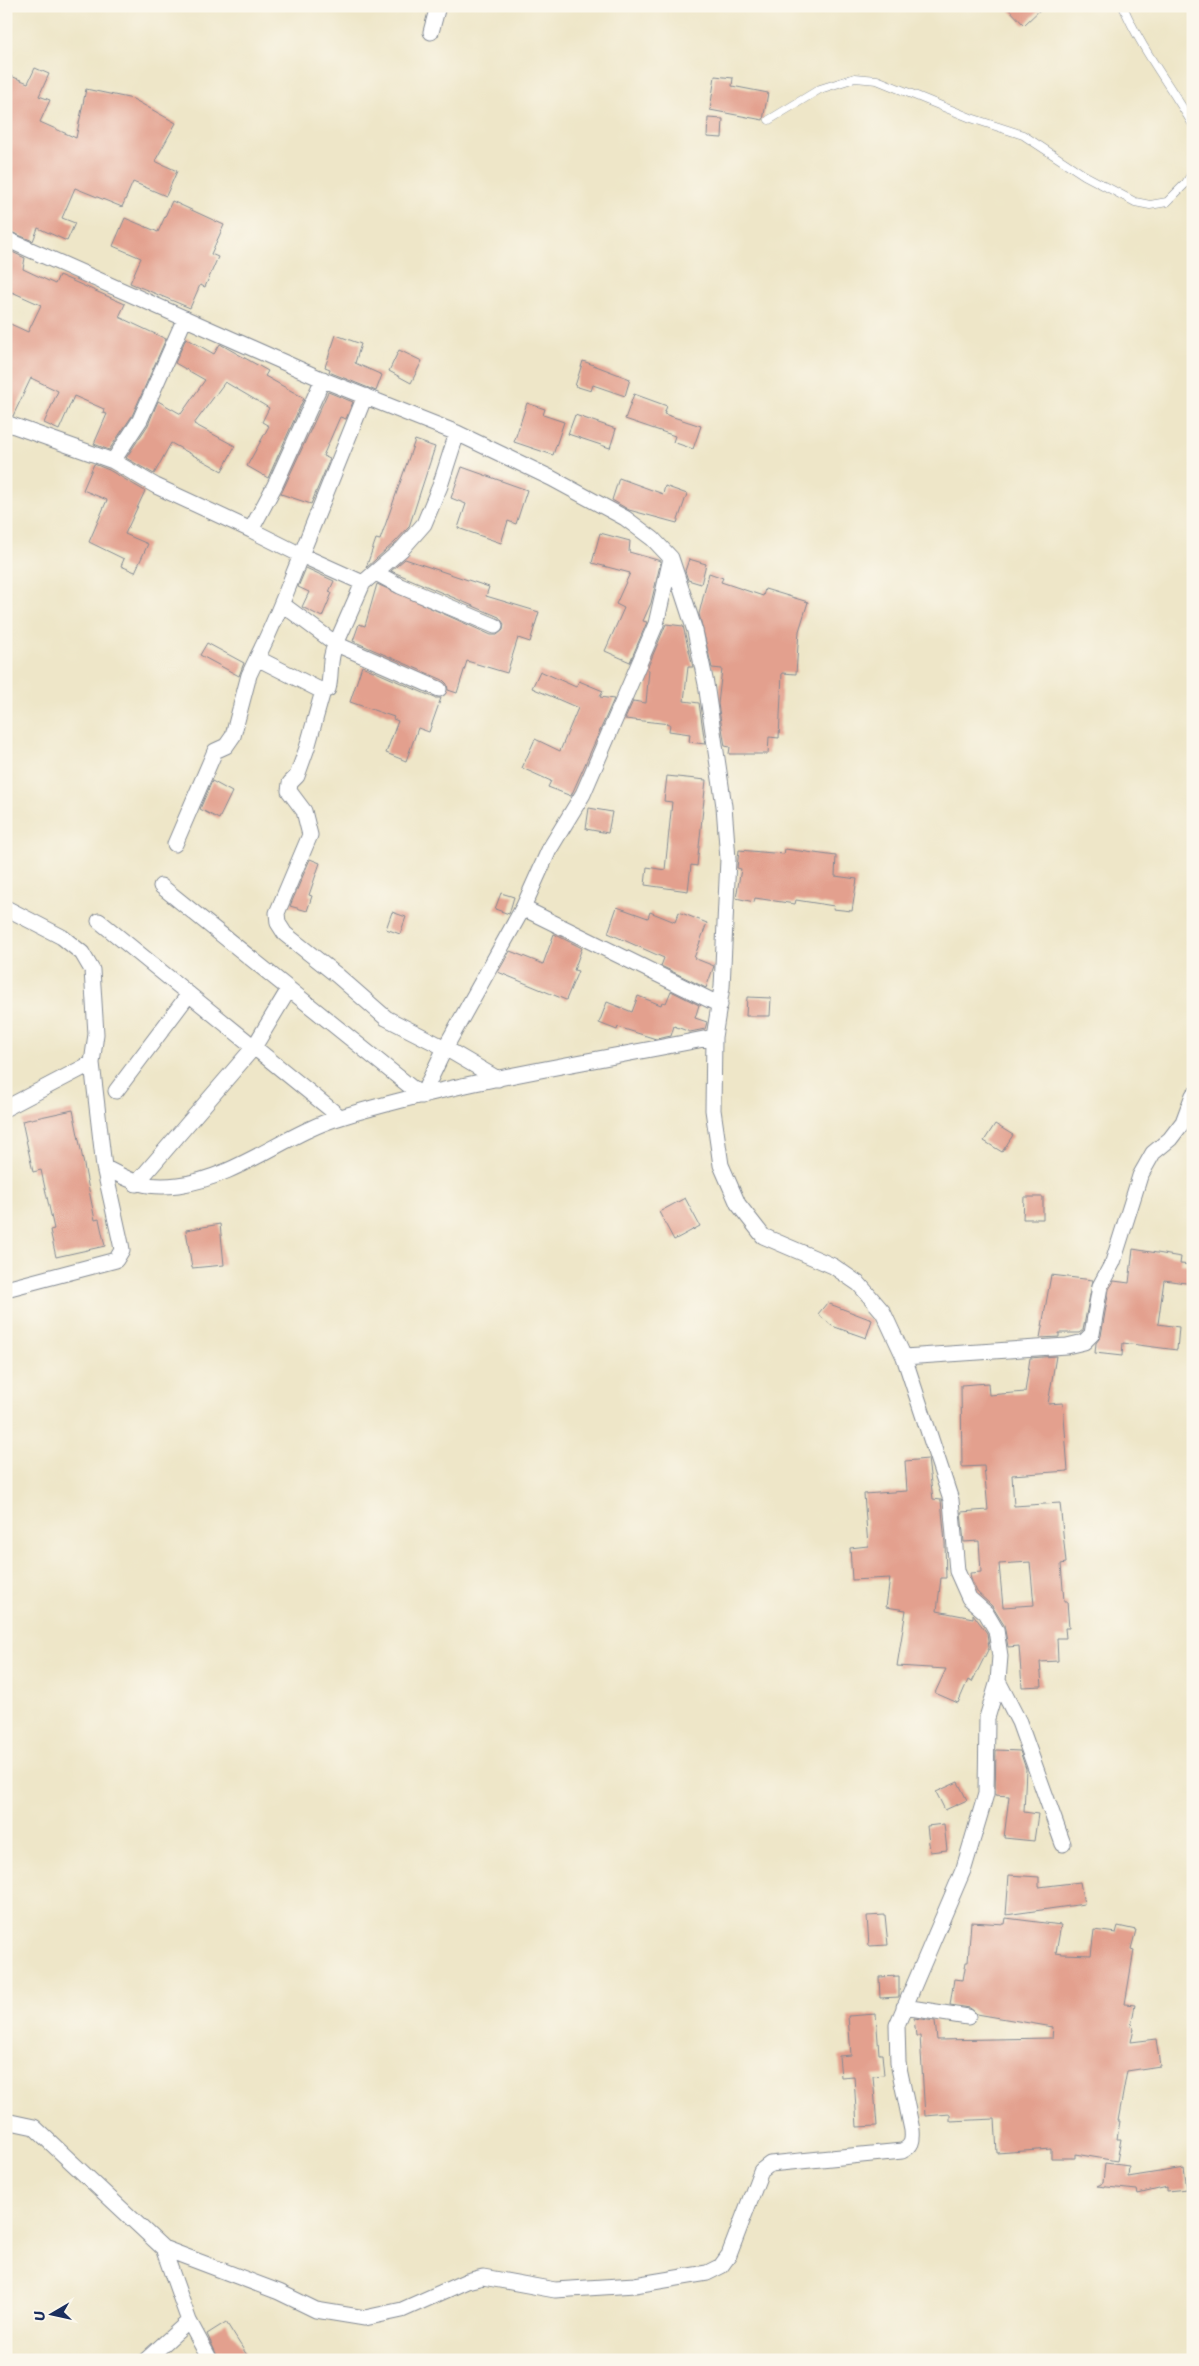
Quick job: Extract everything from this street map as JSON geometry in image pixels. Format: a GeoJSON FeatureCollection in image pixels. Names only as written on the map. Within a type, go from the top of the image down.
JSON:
{"type":"FeatureCollection","features":[{"type":"Feature","properties":{"kind":"street"},"geometry":{"type":"LineString","coordinates":[[431,32],[438,6]]}},
{"type":"Feature","properties":{"kind":"street"},"geometry":{"type":"LineString","coordinates":[[6,239],[323,379],[457,433],[551,478],[625,518],[653,539],[671,558],[696,631],[706,684],[724,806],[728,859],[720,1005],[714,1037],[715,1119],[722,1165],[738,1204],[762,1236],[833,1266],[858,1284],[883,1312],[904,1357],[950,1500],[957,1570],[969,1598],[986,1613],[996,1630],[1000,1656],[998,1681],[987,1718],[986,1794],[964,1868],[897,2025],[898,2063],[913,2138],[909,2147],[902,2151],[770,2164],[761,2172],[729,2255],[721,2266],[707,2273],[635,2285],[556,2290],[519,2285],[484,2277],[467,2280],[439,2295],[402,2310],[365,2318],[316,2310],[279,2292],[163,2248],[34,2127],[6,2121]]}},
{"type":"Feature","properties":{"kind":"street"},"geometry":{"type":"LineString","coordinates":[[113,461],[140,420],[185,318]]}},
{"type":"Feature","properties":{"kind":"street"},"geometry":{"type":"LineString","coordinates":[[251,530],[275,485],[323,379]]}},
{"type":"Feature","properties":{"kind":"street"},"geometry":{"type":"LineString","coordinates":[[175,844],[215,751],[226,746],[233,736],[249,674],[282,604],[365,396]]}},
{"type":"Feature","properties":{"kind":"street"},"geometry":{"type":"LineString","coordinates":[[6,423],[113,461],[156,486],[363,583]]}},
{"type":"Feature","properties":{"kind":"street"},"geometry":{"type":"LineString","coordinates":[[457,433],[440,486],[424,524],[402,549],[363,583],[330,658],[331,679],[328,689],[323,691],[307,748],[297,776],[290,783],[289,791],[304,811],[310,835],[277,913],[278,923],[292,941],[338,976],[386,1018],[445,1048],[498,1079]]}},
{"type":"Feature","properties":{"kind":"street"},"geometry":{"type":"LineString","coordinates":[[422,1096],[445,1048],[523,908],[550,850],[583,794],[656,624],[671,558]]}},
{"type":"Feature","properties":{"kind":"street"},"geometry":{"type":"LineString","coordinates":[[376,573],[400,586],[495,626]]}},
{"type":"Feature","properties":{"kind":"street"},"geometry":{"type":"LineString","coordinates":[[282,604],[336,644],[439,688]]}},
{"type":"Feature","properties":{"kind":"street"},"geometry":{"type":"LineString","coordinates":[[257,658],[323,691]]}},
{"type":"Feature","properties":{"kind":"street"},"geometry":{"type":"LineString","coordinates":[[161,886],[422,1096]]}},
{"type":"Feature","properties":{"kind":"street"},"geometry":{"type":"LineString","coordinates":[[6,908],[62,937],[82,953],[92,970],[96,1034],[92,1063],[104,1167],[122,1244],[122,1250],[116,1260],[6,1289]]}},
{"type":"Feature","properties":{"kind":"street"},"geometry":{"type":"LineString","coordinates":[[523,908],[720,1005]]}},
{"type":"Feature","properties":{"kind":"street"},"geometry":{"type":"LineString","coordinates":[[100,921],[340,1117]]}},
{"type":"Feature","properties":{"kind":"street"},"geometry":{"type":"LineString","coordinates":[[136,1184],[254,1047],[290,989]]}},
{"type":"Feature","properties":{"kind":"street"},"geometry":{"type":"LineString","coordinates":[[116,1091],[189,994]]}},
{"type":"Feature","properties":{"kind":"street"},"geometry":{"type":"LineString","coordinates":[[104,1167],[136,1184],[154,1187],[180,1185],[229,1171],[340,1117],[498,1079],[714,1037]]}},
{"type":"Feature","properties":{"kind":"street"},"geometry":{"type":"LineString","coordinates":[[6,1108],[92,1063]]}},
{"type":"Feature","properties":{"kind":"street"},"geometry":{"type":"LineString","coordinates":[[904,1357],[1067,1346],[1088,1340],[1092,1334],[1100,1286],[1113,1262],[1140,1176],[1154,1153],[1170,1139],[1182,1122],[1193,1095]]}},
{"type":"Feature","properties":{"kind":"street"},"geometry":{"type":"LineString","coordinates":[[998,1681],[1019,1722],[1063,1844]]}},
{"type":"Feature","properties":{"kind":"street"},"geometry":{"type":"LineString","coordinates":[[904,2007],[968,2017]]}},
{"type":"Feature","properties":{"kind":"street"},"geometry":{"type":"LineString","coordinates":[[163,2248],[189,2321],[210,2360]]}},
{"type":"Feature","properties":{"kind":"street"},"geometry":{"type":"LineString","coordinates":[[146,2360],[189,2321]]}},
{"type":"Feature","properties":{"kind":"lane"},"geometry":{"type":"LineString","coordinates":[[1123,6],[1136,37],[1176,94],[1193,125]]}},
{"type":"Feature","properties":{"kind":"lane"},"geometry":{"type":"LineString","coordinates":[[769,120],[820,88],[854,78],[877,80],[971,118],[1023,135],[1084,175],[1135,202],[1150,205],[1167,202],[1186,183],[1193,172]]}},
{"type":"Feature","properties":{"kind":"building"},"geometry":{"type":"Polygon","coordinates":[[[1006,6],[1044,6],[1024,25],[1006,6]]]}},
{"type":"Feature","properties":{"kind":"building"},"geometry":{"type":"Polygon","coordinates":[[[35,68],[49,74],[39,96],[50,100],[40,122],[76,138],[86,89],[133,99],[176,123],[155,161],[177,171],[166,196],[133,182],[122,207],[75,188],[62,218],[75,223],[67,241],[38,228],[33,241],[6,230],[6,74],[28,83],[35,68]]]}},
{"type":"Feature","properties":{"kind":"building"},"geometry":{"type":"Polygon","coordinates":[[[715,76],[733,78],[732,86],[768,93],[763,120],[710,110],[715,76]]]}},
{"type":"Feature","properties":{"kind":"building"},"geometry":{"type":"Polygon","coordinates":[[[708,118],[723,119],[722,138],[707,137],[708,118]]]}},
{"type":"Feature","properties":{"kind":"building"},"geometry":{"type":"Polygon","coordinates":[[[172,201],[224,225],[211,254],[218,257],[205,287],[200,285],[190,308],[130,283],[141,258],[113,246],[125,218],[158,232],[172,201]]]}},
{"type":"Feature","properties":{"kind":"building"},"geometry":{"type":"Polygon","coordinates":[[[10,251],[25,258],[23,269],[55,284],[59,275],[125,304],[119,317],[166,339],[132,416],[109,450],[94,444],[107,414],[103,413],[104,409],[74,396],[59,430],[44,423],[58,391],[31,378],[13,416],[6,414],[6,322],[28,332],[41,305],[12,292],[6,306],[6,258],[10,251]]]}},
{"type":"Feature","properties":{"kind":"building"},"geometry":{"type":"Polygon","coordinates":[[[336,335],[361,344],[355,363],[382,375],[376,391],[329,372],[330,369],[325,367],[336,335]]]}},
{"type":"Feature","properties":{"kind":"building"},"geometry":{"type":"Polygon","coordinates":[[[186,338],[214,354],[220,344],[268,371],[265,376],[304,398],[268,478],[247,466],[269,426],[262,422],[269,408],[225,382],[194,424],[235,446],[222,471],[171,443],[154,474],[126,458],[148,425],[158,401],[181,414],[205,380],[175,363],[186,338]]]}},
{"type":"Feature","properties":{"kind":"building"},"geometry":{"type":"Polygon","coordinates":[[[399,350],[422,361],[411,383],[389,371],[399,350]]]}},
{"type":"Feature","properties":{"kind":"building"},"geometry":{"type":"Polygon","coordinates":[[[583,361],[630,379],[625,396],[593,385],[591,391],[575,386],[583,361]]]}},
{"type":"Feature","properties":{"kind":"building"},"geometry":{"type":"Polygon","coordinates":[[[328,392],[353,402],[346,419],[340,417],[323,456],[330,459],[311,504],[281,494],[328,392]]]}},
{"type":"Feature","properties":{"kind":"building"},"geometry":{"type":"Polygon","coordinates":[[[634,394],[667,406],[664,414],[701,426],[693,449],[673,442],[675,436],[625,419],[634,394]]]}},
{"type":"Feature","properties":{"kind":"building"},"geometry":{"type":"Polygon","coordinates":[[[527,403],[545,409],[543,415],[564,422],[553,455],[514,442],[527,403]]]}},
{"type":"Feature","properties":{"kind":"building"},"geometry":{"type":"Polygon","coordinates":[[[575,415],[616,429],[610,448],[568,434],[575,415]]]}},
{"type":"Feature","properties":{"kind":"building"},"geometry":{"type":"Polygon","coordinates":[[[415,440],[435,447],[409,527],[366,568],[376,539],[380,540],[415,440]]]}},
{"type":"Feature","properties":{"kind":"building"},"geometry":{"type":"Polygon","coordinates":[[[94,464],[109,470],[145,491],[125,534],[148,544],[135,572],[121,566],[124,559],[89,542],[107,500],[83,490],[94,464]]]}},
{"type":"Feature","properties":{"kind":"building"},"geometry":{"type":"Polygon","coordinates":[[[462,467],[527,490],[516,524],[508,521],[501,543],[458,528],[466,504],[451,498],[462,467]]]}},
{"type":"Feature","properties":{"kind":"building"},"geometry":{"type":"Polygon","coordinates":[[[619,478],[663,494],[665,486],[687,494],[677,523],[629,510],[612,500],[619,478]]]}},
{"type":"Feature","properties":{"kind":"building"},"geometry":{"type":"Polygon","coordinates":[[[600,533],[630,541],[629,552],[661,561],[651,603],[643,621],[647,622],[630,662],[605,651],[624,608],[616,604],[630,573],[592,563],[600,533]]]}},
{"type":"Feature","properties":{"kind":"building"},"geometry":{"type":"Polygon","coordinates":[[[405,559],[489,587],[486,596],[539,612],[530,642],[518,638],[507,673],[467,661],[457,693],[448,690],[447,684],[443,680],[353,641],[359,624],[365,626],[377,584],[491,635],[497,635],[503,630],[504,624],[499,617],[391,571],[405,559]]]}},
{"type":"Feature","properties":{"kind":"building"},"geometry":{"type":"Polygon","coordinates":[[[689,559],[706,564],[701,584],[688,580],[685,571],[689,559]]]}},
{"type":"Feature","properties":{"kind":"building"},"geometry":{"type":"Polygon","coordinates":[[[306,568],[334,581],[329,592],[332,593],[322,617],[302,607],[309,592],[298,587],[306,568]]]}},
{"type":"Feature","properties":{"kind":"building"},"geometry":{"type":"Polygon","coordinates":[[[709,573],[723,578],[721,582],[763,596],[765,589],[808,602],[799,631],[796,674],[782,673],[779,738],[769,737],[768,754],[729,754],[730,747],[725,746],[718,704],[722,669],[712,668],[699,614],[709,573]]]}},
{"type":"Feature","properties":{"kind":"building"},"geometry":{"type":"Polygon","coordinates":[[[666,624],[683,626],[693,667],[688,667],[684,701],[699,703],[705,744],[689,742],[690,734],[669,731],[670,724],[625,719],[633,701],[646,703],[649,670],[647,669],[666,624]]]}},
{"type":"Feature","properties":{"kind":"building"},"geometry":{"type":"Polygon","coordinates":[[[207,643],[244,663],[239,676],[200,655],[207,643]]]}},
{"type":"Feature","properties":{"kind":"building"},"geometry":{"type":"Polygon","coordinates":[[[362,666],[435,698],[441,698],[429,732],[418,728],[406,761],[386,753],[398,721],[393,719],[394,717],[350,702],[362,666]]]}},
{"type":"Feature","properties":{"kind":"building"},"geometry":{"type":"Polygon","coordinates":[[[540,671],[576,687],[579,681],[603,691],[600,697],[614,699],[571,796],[548,787],[551,781],[522,768],[535,739],[560,751],[578,708],[532,688],[540,671]]]}},
{"type":"Feature","properties":{"kind":"building"},"geometry":{"type":"Polygon","coordinates":[[[667,776],[706,780],[697,866],[691,865],[688,891],[645,885],[647,867],[665,870],[672,802],[664,801],[667,776]]]}},
{"type":"Feature","properties":{"kind":"building"},"geometry":{"type":"Polygon","coordinates":[[[212,781],[232,792],[219,819],[200,809],[212,781]]]}},
{"type":"Feature","properties":{"kind":"building"},"geometry":{"type":"Polygon","coordinates":[[[589,808],[612,812],[608,833],[586,829],[589,808]]]}},
{"type":"Feature","properties":{"kind":"building"},"geometry":{"type":"Polygon","coordinates":[[[785,849],[836,856],[835,876],[857,879],[852,911],[833,909],[834,906],[796,900],[795,904],[755,898],[754,902],[736,898],[741,869],[737,868],[739,850],[784,854],[785,849]]]}},
{"type":"Feature","properties":{"kind":"building"},"geometry":{"type":"Polygon","coordinates":[[[310,859],[320,863],[309,895],[312,896],[307,911],[290,906],[310,859]]]}},
{"type":"Feature","properties":{"kind":"building"},"geometry":{"type":"Polygon","coordinates":[[[501,893],[514,897],[509,914],[495,909],[501,893]]]}},
{"type":"Feature","properties":{"kind":"building"},"geometry":{"type":"Polygon","coordinates":[[[617,907],[648,918],[650,912],[675,922],[679,912],[707,923],[694,958],[714,966],[706,988],[661,966],[664,958],[608,933],[617,907]]]}},
{"type":"Feature","properties":{"kind":"building"},"geometry":{"type":"Polygon","coordinates":[[[392,912],[406,917],[400,934],[386,929],[392,912]]]}},
{"type":"Feature","properties":{"kind":"building"},"geometry":{"type":"Polygon","coordinates":[[[554,934],[582,948],[574,970],[578,971],[566,1000],[498,972],[510,951],[543,964],[554,934]]]}},
{"type":"Feature","properties":{"kind":"building"},"geometry":{"type":"Polygon","coordinates":[[[671,991],[699,1005],[695,1018],[707,1022],[705,1029],[690,1032],[674,1026],[671,1036],[656,1039],[618,1027],[617,1030],[599,1023],[607,1002],[632,1012],[638,996],[661,1005],[662,1002],[666,1003],[671,991]]]}},
{"type":"Feature","properties":{"kind":"building"},"geometry":{"type":"Polygon","coordinates":[[[747,997],[771,998],[770,1016],[746,1016],[747,997]]]}},
{"type":"Feature","properties":{"kind":"building"},"geometry":{"type":"Polygon","coordinates":[[[73,1110],[95,1220],[99,1219],[105,1246],[56,1257],[50,1230],[54,1229],[41,1170],[33,1172],[22,1121],[73,1110]]]}},
{"type":"Feature","properties":{"kind":"building"},"geometry":{"type":"Polygon","coordinates":[[[995,1124],[1013,1135],[1002,1152],[984,1141],[995,1124]]]}},
{"type":"Feature","properties":{"kind":"building"},"geometry":{"type":"Polygon","coordinates":[[[1024,1197],[1043,1197],[1043,1219],[1023,1219],[1024,1197]]]}},
{"type":"Feature","properties":{"kind":"building"},"geometry":{"type":"Polygon","coordinates":[[[685,1198],[700,1226],[674,1240],[659,1212],[685,1198]]]}},
{"type":"Feature","properties":{"kind":"building"},"geometry":{"type":"Polygon","coordinates":[[[220,1224],[224,1265],[192,1268],[186,1230],[220,1224]]]}},
{"type":"Feature","properties":{"kind":"building"},"geometry":{"type":"Polygon","coordinates":[[[1133,1249],[1181,1257],[1180,1264],[1193,1265],[1193,1284],[1164,1280],[1158,1324],[1179,1327],[1177,1350],[1123,1343],[1122,1356],[1095,1353],[1096,1343],[1101,1336],[1109,1289],[1114,1281],[1129,1283],[1133,1249]]]}},
{"type":"Feature","properties":{"kind":"building"},"geometry":{"type":"Polygon","coordinates":[[[1051,1275],[1093,1280],[1083,1330],[1079,1333],[1059,1333],[1059,1337],[1040,1338],[1051,1275]]]}},
{"type":"Feature","properties":{"kind":"building"},"geometry":{"type":"Polygon","coordinates":[[[827,1303],[872,1320],[866,1338],[832,1326],[818,1314],[827,1303]]]}},
{"type":"Feature","properties":{"kind":"building"},"geometry":{"type":"Polygon","coordinates":[[[1056,1356],[1048,1404],[1063,1403],[1068,1471],[1012,1475],[1014,1506],[1060,1503],[1066,1563],[1061,1564],[1064,1601],[1067,1601],[1069,1628],[1065,1628],[1066,1638],[1057,1638],[1058,1661],[1040,1662],[1042,1686],[1022,1687],[1019,1646],[1008,1647],[1004,1625],[992,1606],[977,1592],[971,1579],[970,1573],[981,1572],[979,1541],[964,1542],[961,1512],[988,1510],[984,1466],[962,1467],[961,1385],[988,1383],[989,1395],[1025,1392],[1030,1358],[1056,1356]],[[1030,1562],[999,1564],[1003,1607],[1034,1605],[1030,1562]]]}},
{"type":"Feature","properties":{"kind":"building"},"geometry":{"type":"Polygon","coordinates":[[[928,1459],[933,1499],[941,1500],[945,1543],[946,1578],[941,1578],[937,1611],[973,1618],[973,1614],[987,1633],[989,1648],[972,1682],[968,1680],[958,1703],[935,1693],[946,1669],[897,1666],[906,1610],[886,1607],[890,1578],[852,1580],[850,1548],[868,1546],[864,1494],[907,1491],[905,1461],[928,1459]]]}},
{"type":"Feature","properties":{"kind":"building"},"geometry":{"type":"Polygon","coordinates":[[[996,1750],[1020,1751],[1026,1769],[1024,1812],[1038,1814],[1034,1841],[1004,1838],[1009,1796],[995,1795],[996,1750]]]}},
{"type":"Feature","properties":{"kind":"building"},"geometry":{"type":"Polygon","coordinates":[[[958,1782],[967,1800],[945,1810],[936,1792],[958,1782]]]}},
{"type":"Feature","properties":{"kind":"building"},"geometry":{"type":"Polygon","coordinates":[[[944,1824],[947,1850],[930,1852],[927,1826],[944,1824]]]}},
{"type":"Feature","properties":{"kind":"building"},"geometry":{"type":"Polygon","coordinates":[[[1009,1875],[1039,1877],[1039,1887],[1080,1882],[1084,1904],[1006,1915],[1009,1875]]]}},
{"type":"Feature","properties":{"kind":"building"},"geometry":{"type":"Polygon","coordinates":[[[885,1915],[888,1945],[869,1946],[867,1916],[885,1915]]]}},
{"type":"Feature","properties":{"kind":"building"},"geometry":{"type":"Polygon","coordinates":[[[1006,1918],[1061,1925],[1056,1953],[1063,1954],[1091,1955],[1094,1930],[1116,1933],[1118,1926],[1136,1930],[1131,1949],[1134,1950],[1125,2004],[1135,2005],[1131,2027],[1134,2028],[1131,2042],[1156,2039],[1160,2066],[1127,2071],[1118,2121],[1120,2121],[1117,2139],[1121,2139],[1117,2161],[1075,2154],[1075,2158],[1051,2158],[1051,2149],[997,2153],[995,2119],[950,2121],[950,2114],[925,2116],[920,2036],[916,2036],[914,2018],[935,2021],[937,2040],[1052,2038],[1053,2027],[977,2014],[970,2008],[950,2005],[954,1979],[963,1980],[966,1962],[968,1962],[971,1922],[1005,1924],[1006,1918]]]}},
{"type":"Feature","properties":{"kind":"building"},"geometry":{"type":"Polygon","coordinates":[[[899,1976],[899,1997],[880,1998],[879,1977],[899,1976]]]}},
{"type":"Feature","properties":{"kind":"building"},"geometry":{"type":"Polygon","coordinates":[[[876,2014],[879,2054],[882,2054],[884,2075],[873,2076],[877,2126],[857,2127],[854,2076],[841,2077],[839,2056],[851,2055],[848,2016],[876,2014]]]}},
{"type":"Feature","properties":{"kind":"building"},"geometry":{"type":"Polygon","coordinates":[[[1105,2163],[1129,2166],[1128,2177],[1184,2168],[1187,2189],[1167,2191],[1167,2187],[1138,2194],[1137,2190],[1097,2186],[1103,2183],[1105,2163]]]}},
{"type":"Feature","properties":{"kind":"building"},"geometry":{"type":"Polygon","coordinates":[[[226,2322],[250,2360],[219,2360],[207,2334],[226,2322]]]}}]}
